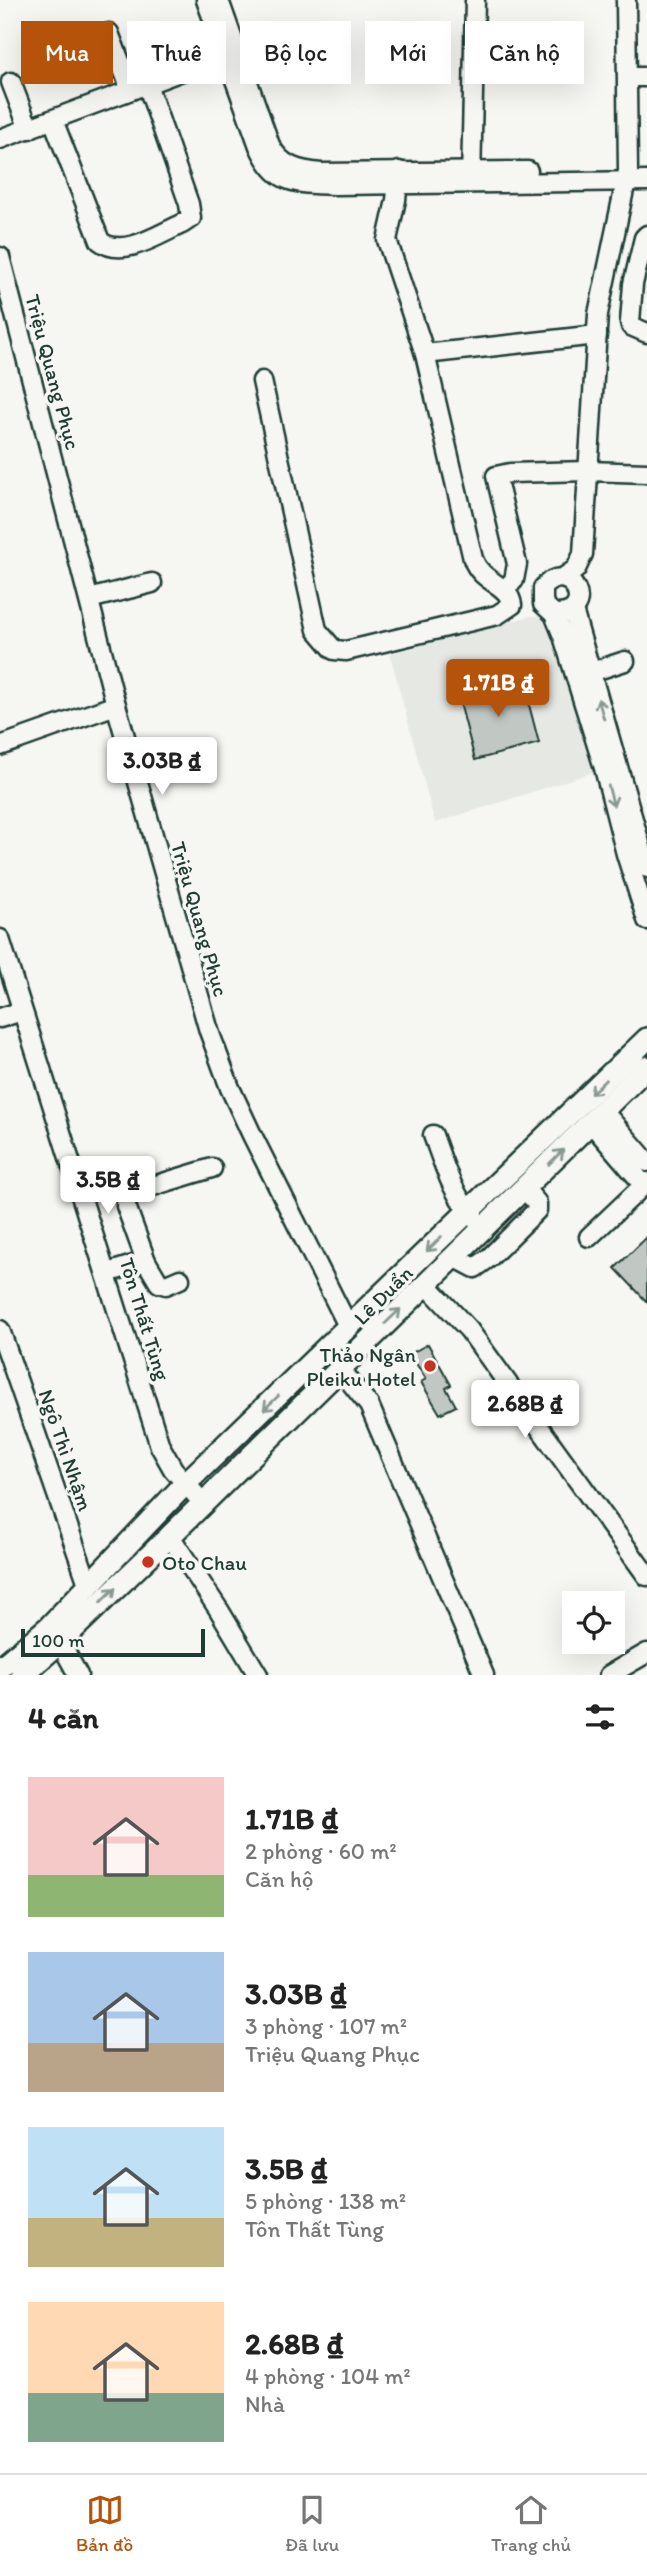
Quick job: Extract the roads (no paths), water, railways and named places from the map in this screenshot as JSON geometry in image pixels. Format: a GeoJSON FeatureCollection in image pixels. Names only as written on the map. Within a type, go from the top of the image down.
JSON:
{"type":"FeatureCollection","features":[{"type":"Feature","properties":{"kind":"main road","name":"Lê Duẩn"},"geometry":{"type":"LineString","coordinates":[[0,1668],[49,1627],[185,1484],[647,1039]]}},
{"type":"Feature","properties":{"kind":"main road","name":"Lê Duẩn"},"geometry":{"type":"LineString","coordinates":[[22,1675],[170,1536],[647,1067]]}},
{"type":"Feature","properties":{"kind":"street"},"geometry":{"type":"LineString","coordinates":[[206,0],[231,55],[258,128],[274,153],[285,164],[301,171],[335,178],[627,176],[647,181]]}},
{"type":"Feature","properties":{"kind":"street"},"geometry":{"type":"LineString","coordinates":[[218,0],[231,55]]}},
{"type":"Feature","properties":{"kind":"street"},"geometry":{"type":"LineString","coordinates":[[471,177],[475,0]]}},
{"type":"Feature","properties":{"kind":"street"},"geometry":{"type":"LineString","coordinates":[[626,0],[629,77],[627,176],[605,278],[597,335],[583,554],[576,569],[563,578],[548,582],[541,596],[543,604],[554,614],[583,675],[639,858],[646,912]]}},
{"type":"Feature","properties":{"kind":"street"},"geometry":{"type":"LineString","coordinates":[[53,120],[100,242],[106,246],[125,248],[191,218],[189,204],[139,87],[113,40]]}},
{"type":"Feature","properties":{"kind":"street"},"geometry":{"type":"LineString","coordinates":[[0,139],[231,55]]}},
{"type":"Feature","properties":{"kind":"street"},"geometry":{"type":"LineString","coordinates":[[629,77],[647,77]]}},
{"type":"Feature","properties":{"kind":"street"},"geometry":{"type":"LineString","coordinates":[[11,82],[29,129]]}},
{"type":"Feature","properties":{"kind":"street"},"geometry":{"type":"LineString","coordinates":[[627,176],[647,170]]}},
{"type":"Feature","properties":{"kind":"street"},"geometry":{"type":"LineString","coordinates":[[262,381],[317,630],[334,650],[346,651],[497,615],[512,605],[511,597],[481,575],[473,559],[425,354],[387,240],[398,177]]}},
{"type":"Feature","properties":{"kind":"street"},"geometry":{"type":"LineString","coordinates":[[647,235],[633,284],[631,326],[647,333]]}},
{"type":"Feature","properties":{"kind":"street","name":"Triệu Quang Phục"},"geometry":{"type":"LineString","coordinates":[[0,257],[116,705],[208,1031],[252,1135],[349,1328]]}},
{"type":"Feature","properties":{"kind":"street"},"geometry":{"type":"LineString","coordinates":[[605,278],[633,284]]}},
{"type":"Feature","properties":{"kind":"street"},"geometry":{"type":"LineString","coordinates":[[425,354],[597,335]]}},
{"type":"Feature","properties":{"kind":"street"},"geometry":{"type":"LineString","coordinates":[[504,590],[514,580],[517,564],[496,476],[510,473],[588,471],[647,473]]}},
{"type":"Feature","properties":{"kind":"street"},"geometry":{"type":"LineString","coordinates":[[554,614],[564,615],[573,610],[578,601],[578,591],[572,583],[563,578]]}},
{"type":"Feature","properties":{"kind":"street"},"geometry":{"type":"LineString","coordinates":[[89,600],[152,583]]}},
{"type":"Feature","properties":{"kind":"street"},"geometry":{"type":"LineString","coordinates":[[573,610],[583,675]]}},
{"type":"Feature","properties":{"kind":"street"},"geometry":{"type":"LineString","coordinates":[[583,675],[625,661]]}},
{"type":"Feature","properties":{"kind":"street"},"geometry":{"type":"LineString","coordinates":[[0,746],[116,705]]}},
{"type":"Feature","properties":{"kind":"street","name":"Tôn Thất Tùng"},"geometry":{"type":"LineString","coordinates":[[0,939],[160,1446],[165,1458],[202,1502]]}},
{"type":"Feature","properties":{"kind":"street"},"geometry":{"type":"LineString","coordinates":[[0,1018],[22,1011]]}},
{"type":"Feature","properties":{"kind":"street"},"geometry":{"type":"LineString","coordinates":[[597,1117],[647,1162]]}},
{"type":"Feature","properties":{"kind":"street"},"geometry":{"type":"LineString","coordinates":[[589,1237],[646,1183],[597,1117]]}},
{"type":"Feature","properties":{"kind":"street"},"geometry":{"type":"LineString","coordinates":[[433,1135],[450,1183],[467,1211],[483,1228]]}},
{"type":"Feature","properties":{"kind":"street"},"geometry":{"type":"LineString","coordinates":[[180,1279],[163,1285],[146,1261],[126,1206],[126,1199],[130,1193],[212,1168]]}},
{"type":"Feature","properties":{"kind":"street"},"geometry":{"type":"LineString","coordinates":[[454,1257],[475,1268],[489,1258],[537,1210],[537,1203],[524,1188]]}},
{"type":"Feature","properties":{"kind":"street"},"geometry":{"type":"LineString","coordinates":[[107,1273],[146,1261]]}},
{"type":"Feature","properties":{"kind":"street"},"geometry":{"type":"LineString","coordinates":[[426,1284],[469,1330],[647,1576]]}},
{"type":"Feature","properties":{"kind":"street","name":"Ngô Thì Nhậm"},"geometry":{"type":"LineString","coordinates":[[0,1330],[88,1584]]}},
{"type":"Feature","properties":{"kind":"street"},"geometry":{"type":"LineString","coordinates":[[340,1369],[369,1405],[484,1675]]}},
{"type":"Feature","properties":{"kind":"street"},"geometry":{"type":"LineString","coordinates":[[170,1536],[258,1675]]}},
{"type":"Feature","properties":{"kind":"street"},"geometry":{"type":"LineString","coordinates":[[60,1642],[78,1675]]}},
{"type":"Feature","properties":{"kind":"street"},"geometry":{"type":"LineString","coordinates":[[609,1675],[647,1653]]}},
{"type":"Feature","properties":{"kind":"place","name":"Thảo Ngân Pleiku Hotel"},"geometry":{"type":"Point","coordinates":[430,1366]}},
{"type":"Feature","properties":{"kind":"place","name":"Oto Chau"},"geometry":{"type":"Point","coordinates":[148,1562]}}]}
